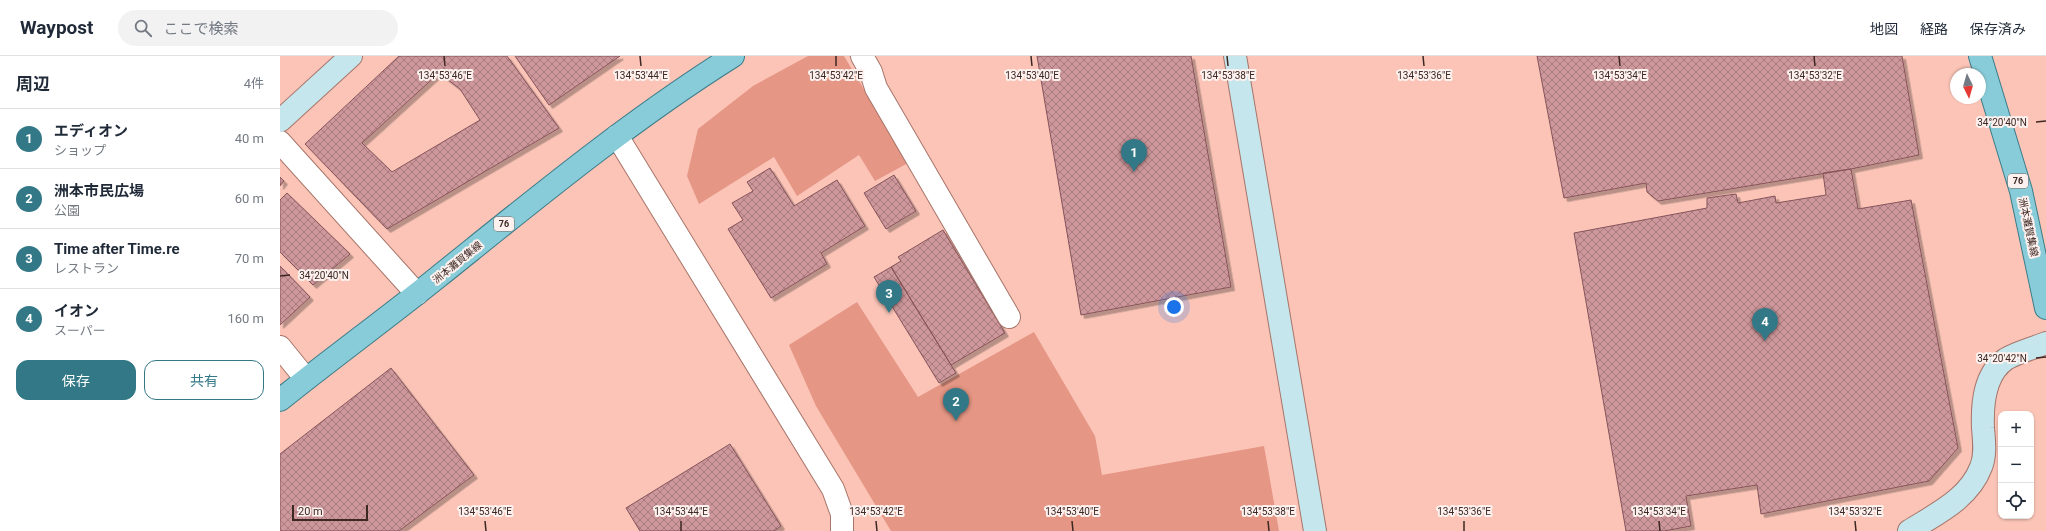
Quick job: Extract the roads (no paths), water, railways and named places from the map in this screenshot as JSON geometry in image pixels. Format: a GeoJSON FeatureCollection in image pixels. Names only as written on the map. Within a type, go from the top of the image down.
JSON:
{"type":"FeatureCollection","features":[{"type":"Feature","properties":{"kind":"main road","name":"洲本灘賀集線"},"geometry":{"type":"LineString","coordinates":[[280,400],[417,294],[569,172],[681,89],[733,56]]}},
{"type":"Feature","properties":{"kind":"main road","name":"洲本灘賀集線"},"geometry":{"type":"LineString","coordinates":[[1984,57],[2021,191],[2046,308]]}},
{"type":"Feature","properties":{"kind":"street"},"geometry":{"type":"LineString","coordinates":[[280,121],[351,56]]}},
{"type":"Feature","properties":{"kind":"street"},"geometry":{"type":"LineString","coordinates":[[862,56],[880,95],[1009,317]]}},
{"type":"Feature","properties":{"kind":"street"},"geometry":{"type":"LineString","coordinates":[[1235,56],[1315,531]]}},
{"type":"Feature","properties":{"kind":"street"},"geometry":{"type":"LineString","coordinates":[[617,136],[833,490],[842,514],[842,531]]}},
{"type":"Feature","properties":{"kind":"street"},"geometry":{"type":"LineString","coordinates":[[280,142],[417,294]]}},
{"type":"Feature","properties":{"kind":"street"},"geometry":{"type":"LineString","coordinates":[[1909,531],[1950,506],[1966,492],[1981,468],[1985,455],[1983,400],[1994,372],[2006,359],[2046,343]]}},
{"type":"Feature","properties":{"kind":"street"},"geometry":{"type":"LineString","coordinates":[[280,347],[306,379]]}},
{"type":"Feature","properties":{"kind":"place","name":"エディオン"},"geometry":{"type":"Point","coordinates":[1134,172]}},
{"type":"Feature","properties":{"kind":"place","name":"Time after Time.re"},"geometry":{"type":"Point","coordinates":[889,313]}},
{"type":"Feature","properties":{"kind":"place","name":"イオン"},"geometry":{"type":"Point","coordinates":[1765,341]}},
{"type":"Feature","properties":{"kind":"place","name":"洲本市民広場"},"geometry":{"type":"Point","coordinates":[956,421]}}]}
